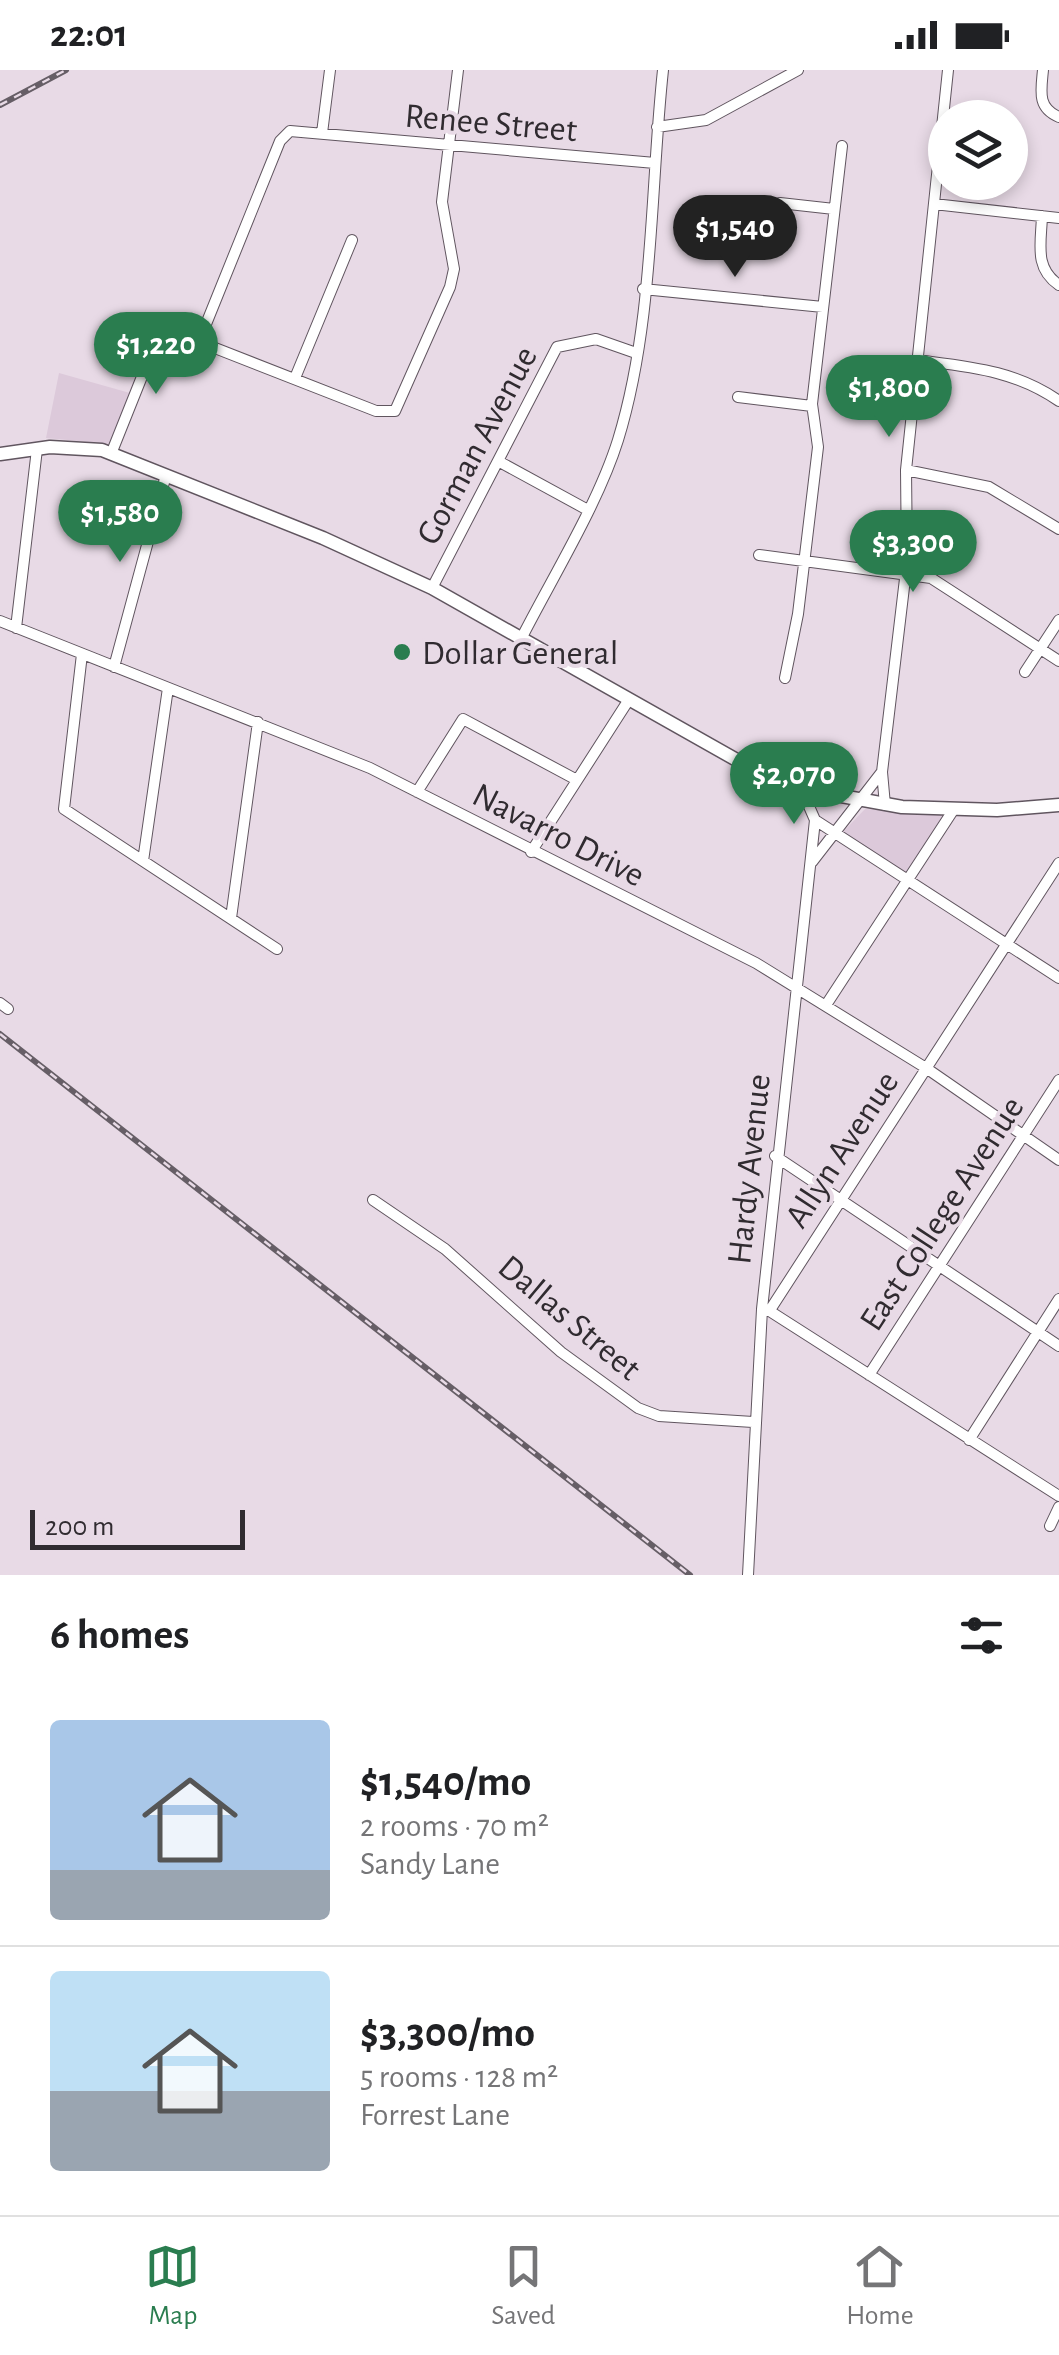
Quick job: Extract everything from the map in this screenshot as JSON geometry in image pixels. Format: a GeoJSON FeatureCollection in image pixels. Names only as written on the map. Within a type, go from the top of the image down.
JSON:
{"type":"FeatureCollection","features":[{"type":"Feature","properties":{"kind":"main road"},"geometry":{"type":"LineString","coordinates":[[0,454],[71,446],[111,454],[324,538],[432,588],[781,786],[885,805],[954,809],[1059,805]]}},
{"type":"Feature","properties":{"kind":"street"},"geometry":{"type":"LineString","coordinates":[[200,339],[280,140],[290,131],[322,133],[330,70]]}},
{"type":"Feature","properties":{"kind":"street"},"geometry":{"type":"LineString","coordinates":[[111,454],[161,334],[174,330],[388,414],[399,406],[454,269],[442,202],[458,70]]}},
{"type":"Feature","properties":{"kind":"street"},"geometry":{"type":"LineString","coordinates":[[521,639],[616,446],[636,353],[663,70]]}},
{"type":"Feature","properties":{"kind":"street"},"geometry":{"type":"LineString","coordinates":[[657,127],[706,120],[798,70]]}},
{"type":"Feature","properties":{"kind":"street"},"geometry":{"type":"LineString","coordinates":[[885,805],[882,772],[906,572],[906,470],[948,70]]}},
{"type":"Feature","properties":{"kind":"street"},"geometry":{"type":"LineString","coordinates":[[1044,70],[1040,98],[1048,112],[1059,117]]}},
{"type":"Feature","properties":{"kind":"street","name":"Renee Street"},"geometry":{"type":"LineString","coordinates":[[322,133],[655,163]]}},
{"type":"Feature","properties":{"kind":"street"},"geometry":{"type":"LineString","coordinates":[[786,678],[818,447],[812,406],[842,146]]}},
{"type":"Feature","properties":{"kind":"street"},"geometry":{"type":"LineString","coordinates":[[780,203],[834,209]]}},
{"type":"Feature","properties":{"kind":"street"},"geometry":{"type":"LineString","coordinates":[[934,204],[1059,218]]}},
{"type":"Feature","properties":{"kind":"street"},"geometry":{"type":"LineString","coordinates":[[1042,216],[1042,270],[1059,285]]}},
{"type":"Feature","properties":{"kind":"street"},"geometry":{"type":"LineString","coordinates":[[295,378],[352,240]]}},
{"type":"Feature","properties":{"kind":"street"},"geometry":{"type":"LineString","coordinates":[[643,289],[823,308]]}},
{"type":"Feature","properties":{"kind":"street","name":"Gorman Avenue"},"geometry":{"type":"LineString","coordinates":[[432,588],[557,347],[596,338],[636,353]]}},
{"type":"Feature","properties":{"kind":"street"},"geometry":{"type":"LineString","coordinates":[[917,360],[1000,371],[1027,381],[1059,402]]}},
{"type":"Feature","properties":{"kind":"street"},"geometry":{"type":"LineString","coordinates":[[738,397],[812,406]]}},
{"type":"Feature","properties":{"kind":"street"},"geometry":{"type":"LineString","coordinates":[[16,628],[37,448]]}},
{"type":"Feature","properties":{"kind":"street"},"geometry":{"type":"LineString","coordinates":[[498,461],[586,508]]}},
{"type":"Feature","properties":{"kind":"street"},"geometry":{"type":"LineString","coordinates":[[906,470],[989,487],[1059,529]]}},
{"type":"Feature","properties":{"kind":"street"},"geometry":{"type":"LineString","coordinates":[[114,666],[166,475]]}},
{"type":"Feature","properties":{"kind":"street"},"geometry":{"type":"LineString","coordinates":[[759,555],[906,572],[952,589],[1059,661]]}},
{"type":"Feature","properties":{"kind":"street"},"geometry":{"type":"LineString","coordinates":[[1025,672],[1059,620]]}},
{"type":"Feature","properties":{"kind":"street","name":"Navarro Drive"},"geometry":{"type":"LineString","coordinates":[[0,622],[258,722],[416,792],[796,986],[926,1068],[1059,1160]]}},
{"type":"Feature","properties":{"kind":"street"},"geometry":{"type":"LineString","coordinates":[[82,654],[64,809],[277,949]]}},
{"type":"Feature","properties":{"kind":"street"},"geometry":{"type":"LineString","coordinates":[[144,861],[168,688]]}},
{"type":"Feature","properties":{"kind":"street"},"geometry":{"type":"LineString","coordinates":[[531,852],[628,701]]}},
{"type":"Feature","properties":{"kind":"street"},"geometry":{"type":"LineString","coordinates":[[416,792],[464,719],[577,780]]}},
{"type":"Feature","properties":{"kind":"street"},"geometry":{"type":"LineString","coordinates":[[231,918],[258,722]]}},
{"type":"Feature","properties":{"kind":"street"},"geometry":{"type":"LineString","coordinates":[[810,867],[882,772]]}},
{"type":"Feature","properties":{"kind":"street"},"geometry":{"type":"LineString","coordinates":[[781,786],[808,804],[815,820],[1059,978]]}},
{"type":"Feature","properties":{"kind":"street"},"geometry":{"type":"LineString","coordinates":[[826,1006],[954,809]]}},
{"type":"Feature","properties":{"kind":"street","name":"Hardy Avenue"},"geometry":{"type":"LineString","coordinates":[[748,1575],[754,1422],[776,1156],[815,820]]}},
{"type":"Feature","properties":{"kind":"street","name":"Allyn Avenue"},"geometry":{"type":"LineString","coordinates":[[766,1310],[1059,863]]}},
{"type":"Feature","properties":{"kind":"street","name":"East College Avenue"},"geometry":{"type":"LineString","coordinates":[[869,1375],[1059,1080]]}},
{"type":"Feature","properties":{"kind":"street"},"geometry":{"type":"LineString","coordinates":[[776,1156],[1059,1346]]}},
{"type":"Feature","properties":{"kind":"street","name":"Dallas Street"},"geometry":{"type":"LineString","coordinates":[[372,1200],[444,1249],[561,1352],[638,1408],[659,1416],[754,1422]]}},
{"type":"Feature","properties":{"kind":"street"},"geometry":{"type":"LineString","coordinates":[[969,1440],[1059,1299]]}},
{"type":"Feature","properties":{"kind":"street"},"geometry":{"type":"LineString","coordinates":[[766,1310],[1059,1496]]}},
{"type":"Feature","properties":{"kind":"street"},"geometry":{"type":"LineString","coordinates":[[1050,1526],[1059,1507]]}},
{"type":"Feature","properties":{"kind":"shaded area"},"geometry":{"type":"Polygon","coordinates":[[[59,373],[130,393],[110,444],[46,438],[59,373]]]}},
{"type":"Feature","properties":{"kind":"shaded area"},"geometry":{"type":"Polygon","coordinates":[[[865,809],[947,813],[909,875],[843,832],[865,809]]]}},
{"type":"Feature","properties":{"kind":"railway"},"geometry":{"type":"LineString","coordinates":[[0,105],[66,70]]}},
{"type":"Feature","properties":{"kind":"railway"},"geometry":{"type":"LineString","coordinates":[[0,1034],[690,1575]]}},
{"type":"Feature","properties":{"kind":"place","name":"Dollar General"},"geometry":{"type":"Point","coordinates":[402,652]}}]}
